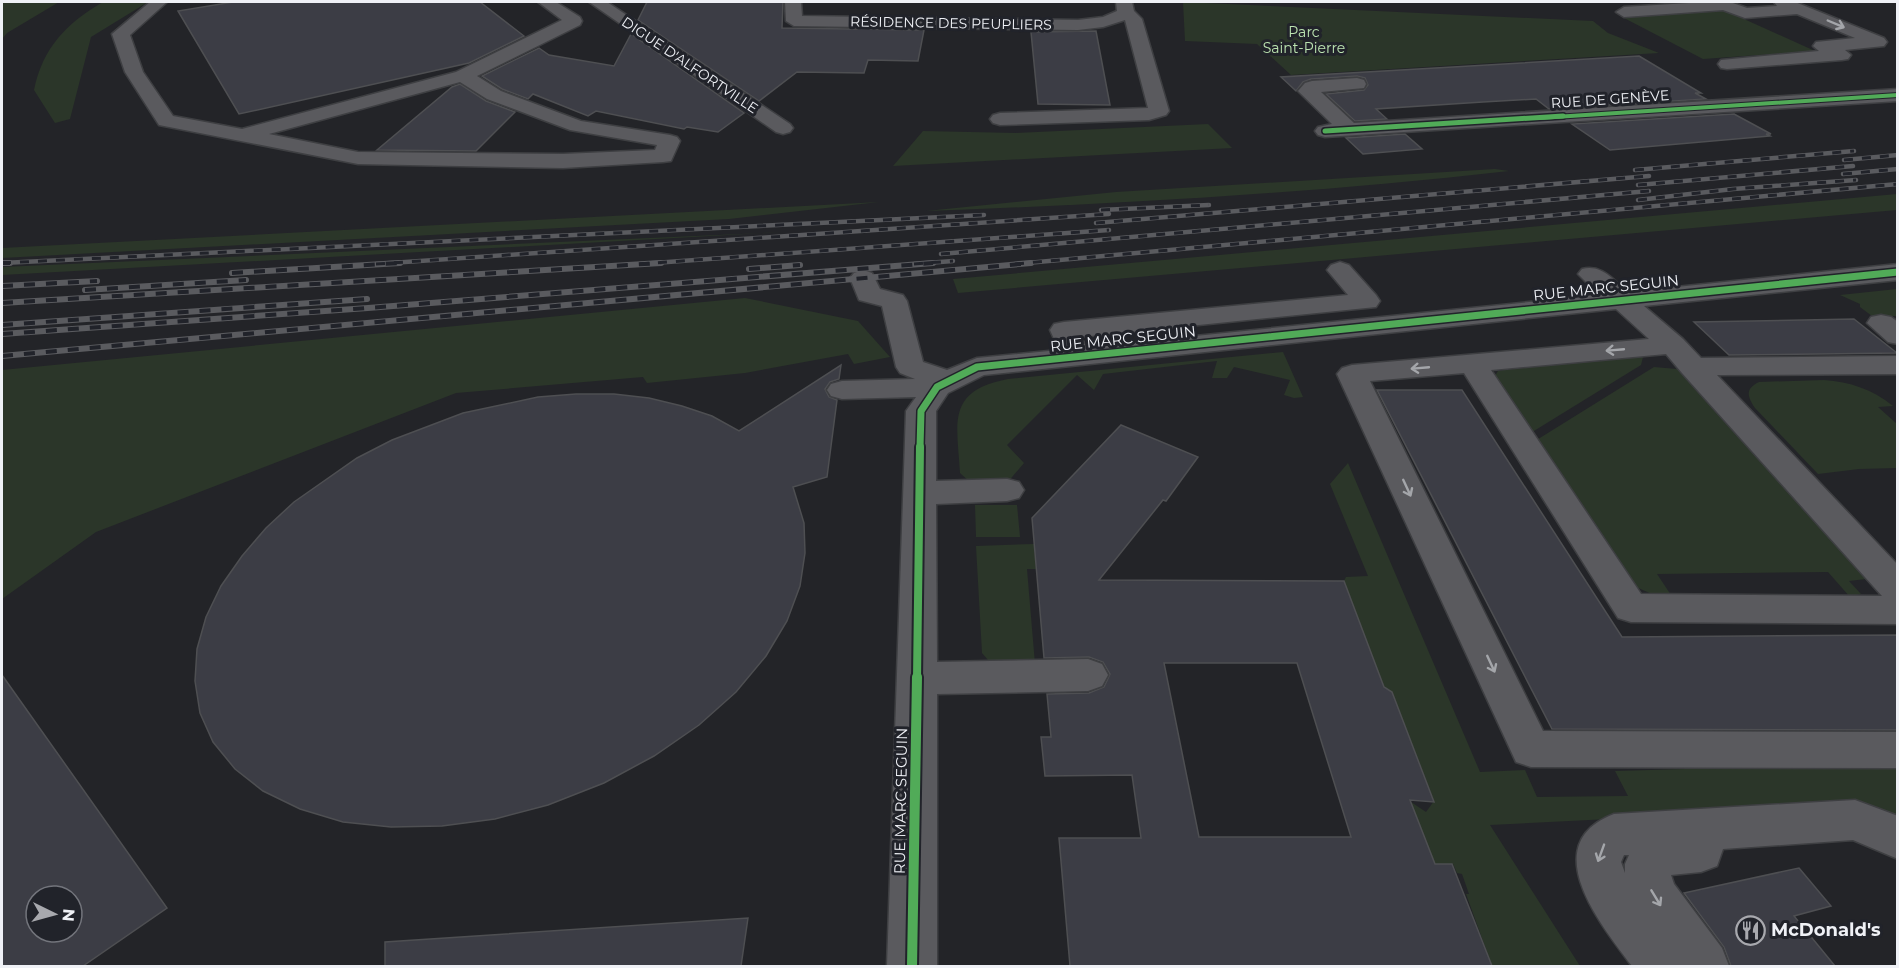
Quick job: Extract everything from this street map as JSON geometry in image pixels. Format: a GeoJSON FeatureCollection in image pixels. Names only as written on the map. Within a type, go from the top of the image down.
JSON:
{"type":"FeatureCollection","features":[{"type":"Feature","properties":{"kind":"street"},"geometry":{"type":"LineString","coordinates":[[159,2],[121,34],[134,72],[166,121],[358,158],[562,161],[663,156],[670,141],[577,126],[494,95],[464,76]]}},
{"type":"Feature","properties":{"kind":"street"},"geometry":{"type":"LineString","coordinates":[[242,135],[464,76],[574,21],[546,2]]}},
{"type":"Feature","properties":{"kind":"street","name":"DIGUE D'ALFORTVILLE"},"geometry":{"type":"LineString","coordinates":[[597,2],[643,39],[783,128]]}},
{"type":"Feature","properties":{"kind":"street"},"geometry":{"type":"LineString","coordinates":[[790,43],[794,21],[793,2]]}},
{"type":"Feature","properties":{"kind":"street"},"geometry":{"type":"LineString","coordinates":[[1624,12],[1725,4],[1745,13],[1798,5],[1898,50]]}},
{"type":"Feature","properties":{"kind":"street","name":"RÉSIDENCE DES PEUPLIERS"},"geometry":{"type":"LineString","coordinates":[[794,21],[1078,25],[1100,24],[1125,7],[1134,19],[1159,111],[1149,114],[1000,119]]}},
{"type":"Feature","properties":{"kind":"street"},"geometry":{"type":"LineString","coordinates":[[1727,64],[1842,55],[1822,46],[1878,42]]}},
{"type":"Feature","properties":{"kind":"street"},"geometry":{"type":"LineString","coordinates":[[1349,129],[1308,91],[1312,87],[1356,84]]}},
{"type":"Feature","properties":{"kind":"street","name":"RUE DE GENÈVE"},"geometry":{"type":"LineString","coordinates":[[1325,131],[1898,95]]}},
{"type":"Feature","properties":{"kind":"street"},"geometry":{"type":"LineString","coordinates":[[1077,357],[1064,330],[1093,315],[1367,301],[1340,270]]}},
{"type":"Feature","properties":{"kind":"street","name":"RUE MARC SEGUIN"},"geometry":{"type":"LineString","coordinates":[[912,966],[921,411],[943,384],[977,367],[1898,272]]}},
{"type":"Feature","properties":{"kind":"street"},"geometry":{"type":"LineString","coordinates":[[1591,274],[1683,356],[1898,589]]}},
{"type":"Feature","properties":{"kind":"street"},"geometry":{"type":"LineString","coordinates":[[863,278],[868,294],[894,301],[910,367],[943,384]]}},
{"type":"Feature","properties":{"kind":"street"},"geometry":{"type":"LineString","coordinates":[[1354,302],[1375,326]]}},
{"type":"Feature","properties":{"kind":"street"},"geometry":{"type":"LineString","coordinates":[[1891,371],[1683,356],[1472,363],[1352,374],[1531,749],[1898,750]]}},
{"type":"Feature","properties":{"kind":"street"},"geometry":{"type":"LineString","coordinates":[[1472,363],[1631,608],[1898,610]]}},
{"type":"Feature","properties":{"kind":"street"},"geometry":{"type":"LineString","coordinates":[[843,390],[943,384]]}},
{"type":"Feature","properties":{"kind":"street"},"geometry":{"type":"LineString","coordinates":[[919,493],[1007,490]]}},
{"type":"Feature","properties":{"kind":"street"},"geometry":{"type":"LineString","coordinates":[[916,678],[1088,675]]}},
{"type":"Feature","properties":{"kind":"street"},"geometry":{"type":"LineString","coordinates":[[1662,966],[1605,884],[1598,862],[1603,845],[1614,835],[1856,820],[1898,841]]}},
{"type":"Feature","properties":{"kind":"street"},"geometry":{"type":"LineString","coordinates":[[1704,966],[1657,900],[1648,883],[1648,864],[1660,854],[1898,841]]}},
{"type":"Feature","properties":{"kind":"green space"},"geometry":{"type":"Polygon","coordinates":[[[59,2],[7,33],[2,39],[2,3],[59,2]]]}},
{"type":"Feature","properties":{"kind":"green space"},"geometry":{"type":"Polygon","coordinates":[[[103,2],[148,2],[91,37],[70,119],[55,123],[34,90],[38,75],[50,49],[58,38],[78,19],[103,2]]]}},
{"type":"Feature","properties":{"kind":"green space","name":"Parc Saint-Pierre"},"geometry":{"type":"Polygon","coordinates":[[[1183,2],[1593,21],[1608,33],[1659,53],[1291,75],[1257,44],[1185,41],[1183,2]]]}},
{"type":"Feature","properties":{"kind":"green space"},"geometry":{"type":"Polygon","coordinates":[[[1724,10],[1815,51],[1703,59],[1624,18],[1724,10]]]}},
{"type":"Feature","properties":{"kind":"green space"},"geometry":{"type":"Polygon","coordinates":[[[1208,124],[1232,148],[893,166],[923,131],[1015,133],[1208,124]]]}},
{"type":"Feature","properties":{"kind":"green space"},"geometry":{"type":"Polygon","coordinates":[[[1495,169],[1509,171],[1363,186],[1218,197],[926,211],[1116,192],[1495,169]]]}},
{"type":"Feature","properties":{"kind":"green space"},"geometry":{"type":"Polygon","coordinates":[[[1897,194],[1897,210],[958,293],[953,279],[1897,194]]]}},
{"type":"Feature","properties":{"kind":"green space"},"geometry":{"type":"Polygon","coordinates":[[[879,202],[729,219],[2,258],[2,248],[879,202]]]}},
{"type":"Feature","properties":{"kind":"green space"},"geometry":{"type":"Polygon","coordinates":[[[784,232],[2,275],[2,267],[784,232]]]}},
{"type":"Feature","properties":{"kind":"green space"},"geometry":{"type":"Polygon","coordinates":[[[1897,289],[1897,316],[1872,316],[1860,307],[1860,304],[1840,295],[1897,289]]]}},
{"type":"Feature","properties":{"kind":"green space"},"geometry":{"type":"Polygon","coordinates":[[[745,298],[858,321],[890,357],[854,364],[848,354],[745,373],[647,383],[643,377],[456,393],[96,532],[2,599],[2,370],[745,298]]]}},
{"type":"Feature","properties":{"kind":"green space"},"geometry":{"type":"Polygon","coordinates":[[[1283,352],[1303,397],[1294,398],[1284,395],[1290,380],[1234,367],[1227,378],[1212,378],[1217,361],[1103,374],[1094,390],[1077,375],[1007,445],[1024,463],[1007,483],[972,484],[960,473],[958,424],[960,411],[965,401],[974,392],[988,384],[1008,379],[1283,352]]]}},
{"type":"Feature","properties":{"kind":"green space"},"geometry":{"type":"Polygon","coordinates":[[[1643,357],[1641,365],[1529,434],[1495,376],[1498,371],[1504,370],[1643,357]]]}},
{"type":"Feature","properties":{"kind":"green space"},"geometry":{"type":"Polygon","coordinates":[[[1654,367],[1677,369],[1866,579],[1849,581],[1861,594],[1850,597],[1828,572],[1657,574],[1673,598],[1661,598],[1636,587],[1535,441],[1654,367]]]}},
{"type":"Feature","properties":{"kind":"green space"},"geometry":{"type":"Polygon","coordinates":[[[1824,380],[1860,387],[1893,406],[1878,407],[1897,424],[1897,468],[1859,469],[1818,474],[1755,408],[1749,396],[1751,387],[1759,382],[1824,380]]]}},
{"type":"Feature","properties":{"kind":"green space"},"geometry":{"type":"Polygon","coordinates":[[[1348,463],[1480,772],[1525,770],[1537,797],[1628,796],[1615,771],[1897,763],[1897,825],[1847,807],[1490,825],[1580,966],[1492,966],[1466,894],[1469,894],[1462,874],[1457,873],[1453,864],[1431,864],[1411,802],[1426,812],[1434,801],[1392,692],[1379,683],[1375,664],[1344,581],[1346,577],[1368,576],[1330,484],[1348,463]]]}},
{"type":"Feature","properties":{"kind":"green space"},"geometry":{"type":"Polygon","coordinates":[[[975,505],[1017,505],[1020,537],[976,537],[975,505]]]}},
{"type":"Feature","properties":{"kind":"green space"},"geometry":{"type":"Polygon","coordinates":[[[1034,544],[1036,569],[1027,569],[1035,664],[988,660],[982,653],[976,546],[1034,544]]]}},
{"type":"Feature","properties":{"kind":"building"},"geometry":{"type":"Polygon","coordinates":[[[233,2],[480,2],[524,36],[469,63],[239,114],[178,11],[233,2]]]}},
{"type":"Feature","properties":{"kind":"building"},"geometry":{"type":"Polygon","coordinates":[[[647,2],[783,2],[782,28],[924,30],[918,61],[868,60],[864,73],[797,72],[759,101],[638,20],[647,2]]]}},
{"type":"Feature","properties":{"kind":"building"},"geometry":{"type":"Polygon","coordinates":[[[1096,31],[1110,105],[1038,104],[1031,32],[1096,31]]]}},
{"type":"Feature","properties":{"kind":"building"},"geometry":{"type":"Polygon","coordinates":[[[631,34],[744,113],[718,132],[687,127],[684,129],[596,111],[588,116],[533,94],[528,99],[502,89],[482,76],[539,48],[549,55],[614,66],[631,34]]]}},
{"type":"Feature","properties":{"kind":"building"},"geometry":{"type":"Polygon","coordinates":[[[1639,56],[1701,93],[1695,93],[1706,99],[1549,109],[1536,99],[1483,102],[1376,109],[1387,119],[1355,121],[1326,94],[1364,90],[1368,85],[1365,78],[1357,76],[1311,79],[1303,82],[1296,91],[1281,77],[1639,56]]]}},
{"type":"Feature","properties":{"kind":"building"},"geometry":{"type":"Polygon","coordinates":[[[460,84],[486,101],[515,112],[476,151],[377,150],[452,87],[460,84]]]}},
{"type":"Feature","properties":{"kind":"building"},"geometry":{"type":"Polygon","coordinates":[[[1734,114],[1771,134],[1766,134],[1770,136],[1610,150],[1572,124],[1734,114]]]}},
{"type":"Feature","properties":{"kind":"building"},"geometry":{"type":"Polygon","coordinates":[[[1405,134],[1422,149],[1363,154],[1346,138],[1405,134]]]}},
{"type":"Feature","properties":{"kind":"building"},"geometry":{"type":"Polygon","coordinates":[[[1854,319],[1897,353],[1729,355],[1694,322],[1854,319]]]}},
{"type":"Feature","properties":{"kind":"building"},"geometry":{"type":"Polygon","coordinates":[[[841,365],[839,379],[830,382],[825,389],[829,397],[837,400],[827,477],[793,487],[804,523],[805,553],[800,586],[787,621],[766,656],[736,692],[699,725],[654,756],[604,783],[548,805],[495,819],[442,826],[391,827],[343,822],[300,809],[263,791],[235,769],[213,742],[200,713],[195,681],[197,649],[206,617],[221,586],[266,528],[294,502],[357,458],[392,440],[463,413],[538,397],[576,394],[614,394],[649,398],[712,416],[739,431],[841,365]]]}},
{"type":"Feature","properties":{"kind":"building"},"geometry":{"type":"Polygon","coordinates":[[[1377,390],[1462,390],[1622,637],[1898,635],[1898,730],[1552,729],[1377,390]]]}},
{"type":"Feature","properties":{"kind":"building"},"geometry":{"type":"Polygon","coordinates":[[[1121,425],[1198,457],[1166,501],[1163,500],[1099,580],[1344,581],[1384,687],[1392,692],[1434,802],[1410,800],[1435,864],[1452,864],[1492,966],[1070,966],[1059,838],[1141,838],[1132,775],[1045,776],[1041,737],[1051,737],[1047,694],[1089,693],[1104,687],[1110,674],[1103,662],[1089,657],[1044,658],[1032,518],[1121,425]],[[1164,663],[1199,837],[1351,837],[1297,663],[1164,663]]]}},
{"type":"Feature","properties":{"kind":"building"},"geometry":{"type":"Polygon","coordinates":[[[2,675],[167,908],[83,966],[2,966],[2,675]]]}},
{"type":"Feature","properties":{"kind":"building","name":"McDonald's"},"geometry":{"type":"Polygon","coordinates":[[[1799,868],[1831,906],[1794,916],[1835,966],[1731,966],[1724,947],[1684,893],[1799,868]]]}},
{"type":"Feature","properties":{"kind":"building"},"geometry":{"type":"Polygon","coordinates":[[[748,918],[741,966],[385,966],[385,942],[748,918]]]}},
{"type":"Feature","properties":{"kind":"railway"},"geometry":{"type":"LineString","coordinates":[[1635,170],[1854,151]]}},
{"type":"Feature","properties":{"kind":"railway"},"geometry":{"type":"LineString","coordinates":[[1844,160],[1898,155]]}},
{"type":"Feature","properties":{"kind":"railway"},"geometry":{"type":"LineString","coordinates":[[1638,185],[1853,166]]}},
{"type":"Feature","properties":{"kind":"railway"},"geometry":{"type":"LineString","coordinates":[[1843,174],[1898,169]]}},
{"type":"Feature","properties":{"kind":"railway"},"geometry":{"type":"LineString","coordinates":[[1096,223],[1649,176]]}},
{"type":"Feature","properties":{"kind":"railway"},"geometry":{"type":"LineString","coordinates":[[1638,200],[1733,189],[1856,180]]}},
{"type":"Feature","properties":{"kind":"railway"},"geometry":{"type":"LineString","coordinates":[[1015,264],[1898,184]]}},
{"type":"Feature","properties":{"kind":"railway"},"geometry":{"type":"LineString","coordinates":[[941,254],[1649,191]]}},
{"type":"Feature","properties":{"kind":"railway"},"geometry":{"type":"LineString","coordinates":[[1101,210],[1209,205]]}},
{"type":"Feature","properties":{"kind":"railway"},"geometry":{"type":"LineString","coordinates":[[376,264],[1109,214]]}},
{"type":"Feature","properties":{"kind":"railway"},"geometry":{"type":"LineString","coordinates":[[10,263],[2,263],[984,215]]}},
{"type":"Feature","properties":{"kind":"railway"},"geometry":{"type":"LineString","coordinates":[[640,264],[1109,230]]}},
{"type":"Feature","properties":{"kind":"railway"},"geometry":{"type":"LineString","coordinates":[[914,264],[953,261]]}},
{"type":"Feature","properties":{"kind":"railway"},"geometry":{"type":"LineString","coordinates":[[232,273],[400,263]]}},
{"type":"Feature","properties":{"kind":"railway"},"geometry":{"type":"LineString","coordinates":[[2,303],[661,263]]}},
{"type":"Feature","properties":{"kind":"railway"},"geometry":{"type":"LineString","coordinates":[[2,334],[368,308],[933,263]]}},
{"type":"Feature","properties":{"kind":"railway"},"geometry":{"type":"LineString","coordinates":[[2,356],[1031,263]]}},
{"type":"Feature","properties":{"kind":"railway"},"geometry":{"type":"LineString","coordinates":[[749,269],[800,265]]}},
{"type":"Feature","properties":{"kind":"railway"},"geometry":{"type":"LineString","coordinates":[[85,290],[246,280]]}},
{"type":"Feature","properties":{"kind":"railway"},"geometry":{"type":"LineString","coordinates":[[2,286],[97,281]]}},
{"type":"Feature","properties":{"kind":"railway"},"geometry":{"type":"LineString","coordinates":[[2,325],[367,299]]}},
{"type":"Feature","properties":{"kind":"cycle path"},"geometry":{"type":"LineString","coordinates":[[1325,131],[1898,95]]}},
{"type":"Feature","properties":{"kind":"cycle path"},"geometry":{"type":"LineString","coordinates":[[912,966],[921,411],[937,387],[977,367],[1898,272]]}},
{"type":"Feature","properties":{"kind":"place","name":"McDonald's"},"geometry":{"type":"Point","coordinates":[1750,930]}}]}
